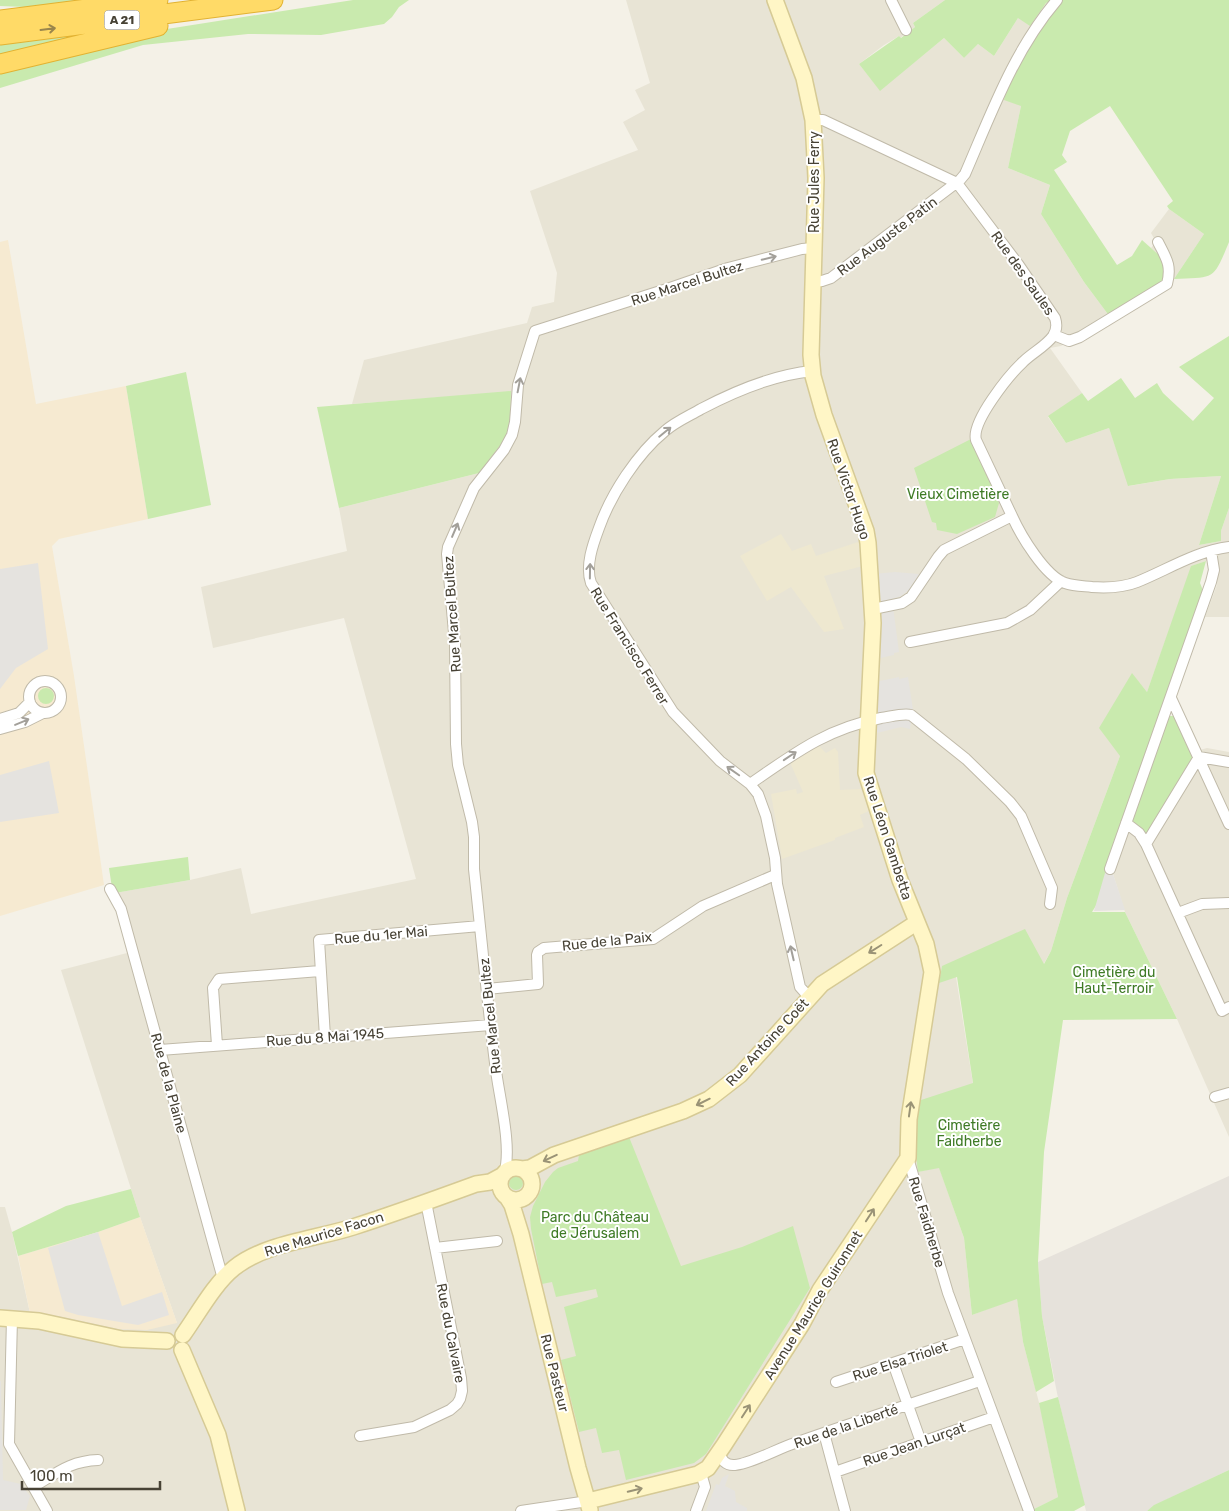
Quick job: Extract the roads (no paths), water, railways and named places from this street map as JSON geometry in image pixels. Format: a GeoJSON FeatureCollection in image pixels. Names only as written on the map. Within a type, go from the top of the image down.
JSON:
{"type":"FeatureCollection","features":[{"type":"Feature","properties":{"kind":"highway","name":"A 21"},"geometry":{"type":"LineString","coordinates":[[0,20],[158,0]]}},
{"type":"Feature","properties":{"kind":"highway","name":"A 21"},"geometry":{"type":"LineString","coordinates":[[0,35],[272,0]]}},
{"type":"Feature","properties":{"kind":"highway"},"geometry":{"type":"LineString","coordinates":[[0,64],[192,19],[244,4]]}},
{"type":"Feature","properties":{"kind":"street","name":"Rue Jules Ferry"},"geometry":{"type":"LineString","coordinates":[[775,0],[802,72],[813,120],[816,155],[812,371]]}},
{"type":"Feature","properties":{"kind":"street"},"geometry":{"type":"LineString","coordinates":[[891,0],[906,30]]}},
{"type":"Feature","properties":{"kind":"street"},"geometry":{"type":"LineString","coordinates":[[813,120],[823,120],[957,183],[965,174],[1010,71],[1038,23],[1057,0]]}},
{"type":"Feature","properties":{"kind":"street","name":"Rue Auguste Patin"},"geometry":{"type":"LineString","coordinates":[[814,282],[831,278],[957,183]]}},
{"type":"Feature","properties":{"kind":"street","name":"Rue des Saules"},"geometry":{"type":"LineString","coordinates":[[957,183],[1018,264],[1055,318],[1057,324],[1054,335],[1023,362],[1001,387],[975,432],[976,440],[1012,516]]}},
{"type":"Feature","properties":{"kind":"street"},"geometry":{"type":"LineString","coordinates":[[1054,335],[1066,340],[1074,340],[1167,284],[1168,262],[1158,242]]}},
{"type":"Feature","properties":{"kind":"street","name":"Rue Marcel Bultez"},"geometry":{"type":"LineString","coordinates":[[512,1171],[513,1161],[507,1147],[498,1092],[474,869],[472,822],[458,765],[455,644],[447,550],[471,493],[504,450],[512,435],[518,385],[534,330],[728,268],[814,248]]}},
{"type":"Feature","properties":{"kind":"street","name":"Rue Victor Hugo"},"geometry":{"type":"LineString","coordinates":[[812,371],[829,432],[866,530],[873,609],[867,722]]}},
{"type":"Feature","properties":{"kind":"street","name":"Rue Francisco Ferrer"},"geometry":{"type":"LineString","coordinates":[[809,997],[800,987],[775,876],[775,858],[766,816],[758,794],[750,784],[725,766],[673,712],[591,583],[588,570],[597,533],[611,500],[632,468],[663,432],[688,416],[738,391],[797,373],[812,371]]}},
{"type":"Feature","properties":{"kind":"street"},"geometry":{"type":"LineString","coordinates":[[873,609],[906,602],[944,550],[1012,516],[1024,540],[1052,575],[1061,581],[1073,585],[1101,588],[1120,587],[1137,582],[1211,551],[1229,547]]}},
{"type":"Feature","properties":{"kind":"street"},"geometry":{"type":"LineString","coordinates":[[1110,869],[1211,582],[1214,570],[1211,551]]}},
{"type":"Feature","properties":{"kind":"street"},"geometry":{"type":"LineString","coordinates":[[910,642],[1007,623],[1030,610],[1061,581]]}},
{"type":"Feature","properties":{"kind":"street"},"geometry":{"type":"LineString","coordinates":[[0,729],[25,722],[54,710],[60,703],[61,693],[56,684],[45,680],[36,683],[29,693],[30,702],[35,709],[43,713]]}},
{"type":"Feature","properties":{"kind":"street"},"geometry":{"type":"LineString","coordinates":[[1171,698],[1229,824]]}},
{"type":"Feature","properties":{"kind":"street"},"geometry":{"type":"LineString","coordinates":[[0,719],[19,713],[30,702]]}},
{"type":"Feature","properties":{"kind":"street"},"geometry":{"type":"LineString","coordinates":[[750,784],[819,738],[867,722],[908,714],[966,759],[1018,811],[1023,818],[1052,888],[1050,904]]}},
{"type":"Feature","properties":{"kind":"street","name":"Rue Léon Gambetta"},"geometry":{"type":"LineString","coordinates":[[867,722],[865,766],[867,780],[916,923]]}},
{"type":"Feature","properties":{"kind":"street"},"geometry":{"type":"LineString","coordinates":[[1199,756],[1229,762]]}},
{"type":"Feature","properties":{"kind":"street"},"geometry":{"type":"LineString","coordinates":[[1146,844],[1199,756]]}},
{"type":"Feature","properties":{"kind":"street"},"geometry":{"type":"LineString","coordinates":[[1126,823],[1139,833],[1146,844],[1226,1009]]}},
{"type":"Feature","properties":{"kind":"street","name":"Rue de la Paix"},"geometry":{"type":"LineString","coordinates":[[487,988],[538,984],[537,955],[544,948],[653,939],[703,906],[775,876]]}},
{"type":"Feature","properties":{"kind":"street","name":"Rue de la Plaine"},"geometry":{"type":"LineString","coordinates":[[110,888],[121,909],[223,1279]]}},
{"type":"Feature","properties":{"kind":"street"},"geometry":{"type":"LineString","coordinates":[[1178,913],[1202,904],[1229,904]]}},
{"type":"Feature","properties":{"kind":"street","name":"Rue Antoine Coët"},"geometry":{"type":"LineString","coordinates":[[512,1171],[530,1168],[554,1156],[683,1111],[709,1099],[740,1075],[826,980],[916,923]]}},
{"type":"Feature","properties":{"kind":"street","name":"Rue Faidherbe"},"geometry":{"type":"LineString","coordinates":[[916,923],[928,952],[932,978],[909,1119],[908,1158],[948,1293],[1029,1511]]}},
{"type":"Feature","properties":{"kind":"street","name":"Rue du 1er Mai"},"geometry":{"type":"LineString","coordinates":[[325,1037],[319,940],[480,926]]}},
{"type":"Feature","properties":{"kind":"street"},"geometry":{"type":"LineString","coordinates":[[217,1045],[213,988],[219,979],[320,971]]}},
{"type":"Feature","properties":{"kind":"street","name":"Rue du 8 Mai 1945"},"geometry":{"type":"LineString","coordinates":[[160,1050],[491,1025]]}},
{"type":"Feature","properties":{"kind":"street"},"geometry":{"type":"LineString","coordinates":[[1215,1097],[1229,1093]]}},
{"type":"Feature","properties":{"kind":"street","name":"Avenue Maurice Guironnet"},"geometry":{"type":"LineString","coordinates":[[701,1473],[708,1468],[719,1452],[802,1324],[820,1290],[908,1158]]}},
{"type":"Feature","properties":{"kind":"street"},"geometry":{"type":"LineString","coordinates":[[512,1171],[528,1174],[532,1180],[530,1190],[526,1196],[516,1199],[505,1195],[500,1184],[512,1171]]}},
{"type":"Feature","properties":{"kind":"street","name":"Rue Maurice Facon"},"geometry":{"type":"LineString","coordinates":[[182,1342],[223,1279],[238,1265],[260,1253],[352,1228],[478,1183],[490,1182],[512,1171]]}},
{"type":"Feature","properties":{"kind":"street","name":"Rue Maurice Facon"},"geometry":{"type":"LineString","coordinates":[[467,1187],[486,1187],[505,1195]]}},
{"type":"Feature","properties":{"kind":"street","name":"Rue Pasteur"},"geometry":{"type":"LineString","coordinates":[[505,1195],[512,1205],[521,1234],[589,1506]]}},
{"type":"Feature","properties":{"kind":"street","name":"Rue Pasteur"},"geometry":{"type":"LineString","coordinates":[[521,1234],[519,1209],[526,1196]]}},
{"type":"Feature","properties":{"kind":"street","name":"Rue du Calvaire"},"geometry":{"type":"LineString","coordinates":[[360,1436],[420,1425],[450,1410],[460,1399],[462,1391],[461,1378],[426,1202]]}},
{"type":"Feature","properties":{"kind":"street"},"geometry":{"type":"LineString","coordinates":[[435,1248],[497,1241]]}},
{"type":"Feature","properties":{"kind":"street"},"geometry":{"type":"LineString","coordinates":[[47,1511],[8,1444],[6,1318],[39,1321],[122,1339],[167,1341],[169,1336],[178,1332],[218,1435],[237,1511]]}},
{"type":"Feature","properties":{"kind":"street","name":"Rue Elsa Triolet"},"geometry":{"type":"LineString","coordinates":[[836,1382],[965,1339]]}},
{"type":"Feature","properties":{"kind":"street"},"geometry":{"type":"LineString","coordinates":[[893,1363],[921,1442]]}},
{"type":"Feature","properties":{"kind":"street","name":"Rue de la Liberté"},"geometry":{"type":"LineString","coordinates":[[719,1452],[726,1464],[731,1466],[738,1465],[824,1433],[980,1380]]}},
{"type":"Feature","properties":{"kind":"street","name":"Rue Jean Lurçat"},"geometry":{"type":"LineString","coordinates":[[835,1472],[994,1417]]}},
{"type":"Feature","properties":{"kind":"street"},"geometry":{"type":"LineString","coordinates":[[824,1433],[845,1511]]}},
{"type":"Feature","properties":{"kind":"street"},"geometry":{"type":"LineString","coordinates":[[33,1487],[74,1463],[84,1460],[98,1460]]}},
{"type":"Feature","properties":{"kind":"street"},"geometry":{"type":"LineString","coordinates":[[521,1511],[589,1506],[701,1473],[705,1485],[696,1511]]}},
{"type":"Feature","properties":{"kind":"park label","name":"Vieux Cimetière"},"geometry":{"type":"Point","coordinates":[958,494]}},
{"type":"Feature","properties":{"kind":"park label","name":"Cimetière du Haut-Terroir"},"geometry":{"type":"Point","coordinates":[1114,980]}},
{"type":"Feature","properties":{"kind":"park label","name":"Cimetière Faidherbe"},"geometry":{"type":"Point","coordinates":[969,1134]}},
{"type":"Feature","properties":{"kind":"park label","name":"Parc du Château de Jérusalem"},"geometry":{"type":"Point","coordinates":[595,1226]}}]}
